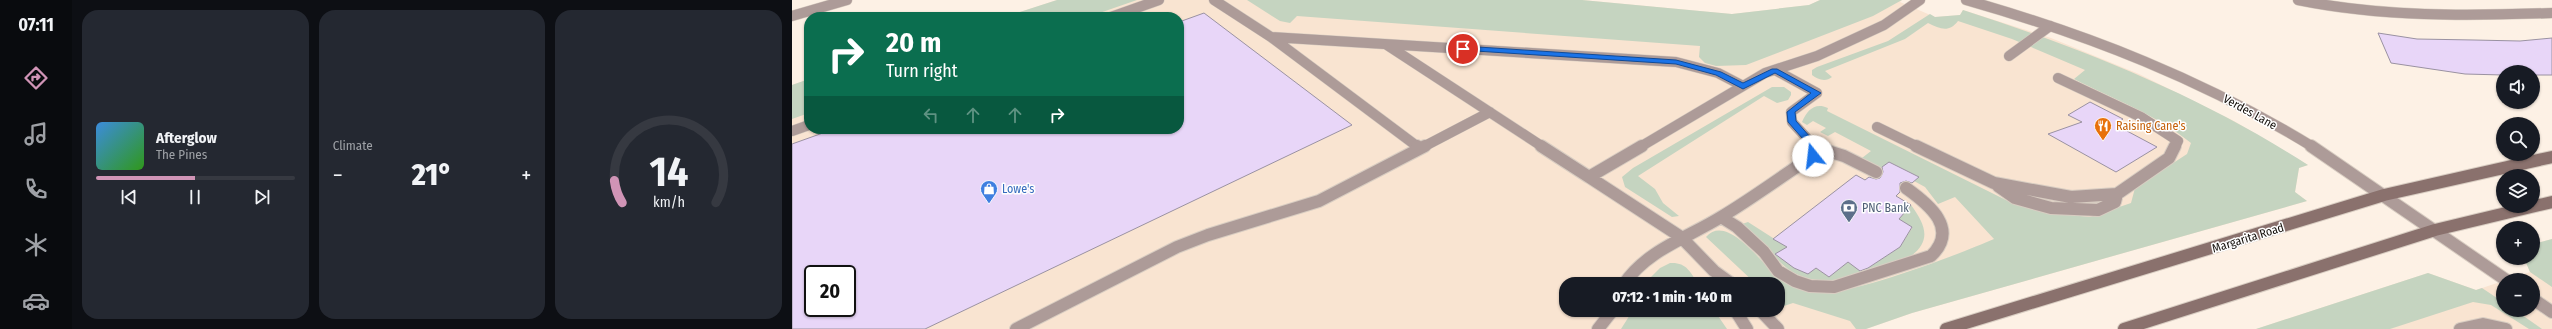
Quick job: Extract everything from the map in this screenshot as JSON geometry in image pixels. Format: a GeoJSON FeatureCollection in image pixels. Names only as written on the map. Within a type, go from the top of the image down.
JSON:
{"type":"FeatureCollection","features":[{"type":"Feature","properties":{"kind":"main road","name":"Margarita Road"},"geometry":{"type":"LineString","coordinates":[[1946,329],[2384,196],[2552,158]]}},
{"type":"Feature","properties":{"kind":"main road"},"geometry":{"type":"LineString","coordinates":[[2124,329],[2436,230],[2552,202]]}},
{"type":"Feature","properties":{"kind":"street"},"geometry":{"type":"LineString","coordinates":[[806,12],[847,0]]}},
{"type":"Feature","properties":{"kind":"street"},"geometry":{"type":"LineString","coordinates":[[1125,12],[1159,0]]}},
{"type":"Feature","properties":{"kind":"street"},"geometry":{"type":"LineString","coordinates":[[1214,0],[1271,37],[1420,148]]}},
{"type":"Feature","properties":{"kind":"street"},"geometry":{"type":"LineString","coordinates":[[1589,177],[1743,86],[1775,70],[1817,56],[1884,25],[1920,0]]}},
{"type":"Feature","properties":{"kind":"street","name":"Verdes Lane"},"geometry":{"type":"LineString","coordinates":[[1966,0],[2050,26],[2140,59],[2226,98],[2312,147],[2436,230],[2496,273]]}},
{"type":"Feature","properties":{"kind":"street"},"geometry":{"type":"LineString","coordinates":[[2298,0],[2389,13],[2434,16],[2552,13]]}},
{"type":"Feature","properties":{"kind":"street"},"geometry":{"type":"LineString","coordinates":[[792,16],[804,13]]}},
{"type":"Feature","properties":{"kind":"street"},"geometry":{"type":"LineString","coordinates":[[2009,56],[2050,26]]}},
{"type":"Feature","properties":{"kind":"street"},"geometry":{"type":"LineString","coordinates":[[1271,37],[1676,62],[1718,74],[1743,86]]}},
{"type":"Feature","properties":{"kind":"street"},"geometry":{"type":"LineString","coordinates":[[1386,44],[1680,237],[1714,271],[1722,277]]}},
{"type":"Feature","properties":{"kind":"street"},"geometry":{"type":"LineString","coordinates":[[1775,70],[1817,93],[1791,112],[1792,122],[1815,147],[1844,156],[1876,172]]}},
{"type":"Feature","properties":{"kind":"street"},"geometry":{"type":"LineString","coordinates":[[1877,127],[1994,183],[2015,198],[2052,208],[2098,210],[2116,202],[2117,194],[2168,158],[2178,141],[2141,117],[2058,78]]}},
{"type":"Feature","properties":{"kind":"street"},"geometry":{"type":"LineString","coordinates":[[1016,329],[1177,247],[1208,235],[1275,216],[1320,201],[1490,112]]}},
{"type":"Feature","properties":{"kind":"street"},"geometry":{"type":"LineString","coordinates":[[792,132],[804,127]]}},
{"type":"Feature","properties":{"kind":"street"},"geometry":{"type":"LineString","coordinates":[[1630,277],[1645,261],[1680,237],[1721,217],[1813,156],[1815,147]]}},
{"type":"Feature","properties":{"kind":"street"},"geometry":{"type":"LineString","coordinates":[[1721,217],[1737,227],[1764,252],[1778,271],[1795,281],[1810,286],[1834,287],[1931,256],[1942,244],[1943,233],[1937,217],[1925,200],[1906,188]]}},
{"type":"Feature","properties":{"kind":"street"},"geometry":{"type":"LineString","coordinates":[[1714,271],[1717,277]]}},
{"type":"Feature","properties":{"kind":"street"},"geometry":{"type":"LineString","coordinates":[[2540,304],[2552,312]]}},
{"type":"Feature","properties":{"kind":"street"},"geometry":{"type":"LineString","coordinates":[[1598,329],[1607,317]]}},
{"type":"Feature","properties":{"kind":"street"},"geometry":{"type":"LineString","coordinates":[[1739,317],[1747,329]]}},
{"type":"Feature","properties":{"kind":"street"},"geometry":{"type":"LineString","coordinates":[[1767,317],[1778,329]]}},
{"type":"Feature","properties":{"kind":"street"},"geometry":{"type":"LineString","coordinates":[[2460,329],[2479,323],[2494,324],[2506,329]]}},
{"type":"Feature","properties":{"kind":"shaded area"},"geometry":{"type":"Polygon","coordinates":[[[1057,0],[1582,0],[1732,14],[1809,5],[1820,0],[1902,0],[1900,2],[1935,17],[1960,15],[1963,10],[2051,38],[2139,74],[2234,121],[2308,165],[2299,168],[2295,192],[2307,201],[1912,313],[1866,329],[792,329],[792,85],[804,81],[804,134],[1184,134],[1184,12],[1020,12],[1057,0]]]}},
{"type":"Feature","properties":{"kind":"shaded area"},"geometry":{"type":"Polygon","coordinates":[[[2552,239],[2552,329],[2256,329],[2428,273],[2476,290],[2496,283],[2496,317],[2540,317],[2540,273],[2527,273],[2530,272],[2527,265],[2540,265],[2540,242],[2552,239]]]}},
{"type":"Feature","properties":{"kind":"green space"},"geometry":{"type":"Polygon","coordinates":[[[1057,0],[1137,0],[1102,12],[1020,12],[1057,0]]]}},
{"type":"Feature","properties":{"kind":"green space"},"geometry":{"type":"Polygon","coordinates":[[[1247,0],[1582,0],[1732,14],[1809,5],[1820,0],[1902,0],[1873,16],[1746,65],[1716,66],[1705,63],[1699,57],[1700,46],[1297,16],[1290,23],[1280,21],[1247,0]]]}},
{"type":"Feature","properties":{"kind":"green space"},"geometry":{"type":"Polygon","coordinates":[[[1963,10],[2053,41],[2141,76],[2226,117],[2308,165],[2299,168],[2295,192],[2307,201],[1912,313],[1866,329],[1856,329],[1850,321],[1793,303],[1785,306],[1785,282],[1796,288],[1809,292],[1824,293],[1846,289],[1901,274],[1994,239],[1955,197],[1938,204],[1925,187],[1914,181],[1919,177],[1889,162],[1881,168],[1862,158],[1871,151],[1835,132],[1828,136],[1820,132],[1826,128],[1813,121],[1807,125],[1802,122],[1806,114],[1812,108],[1823,106],[1828,108],[1827,111],[2014,204],[2050,213],[2090,217],[2131,203],[2135,188],[2187,154],[2191,143],[2178,133],[2134,108],[2074,79],[2085,70],[2012,39],[1958,21],[1955,25],[1944,29],[1928,23],[1905,39],[1825,71],[1832,77],[1830,79],[1819,79],[1812,75],[1812,70],[1817,67],[1888,41],[1930,14],[1935,17],[1960,15],[1963,10]]]}},
{"type":"Feature","properties":{"kind":"green space"},"geometry":{"type":"Polygon","coordinates":[[[804,81],[804,115],[792,119],[792,85],[804,81]]]}},
{"type":"Feature","properties":{"kind":"green space"},"geometry":{"type":"Polygon","coordinates":[[[1772,87],[1784,87],[1791,92],[1788,100],[1777,103],[1764,96],[1638,176],[1655,189],[1663,203],[1679,216],[1672,217],[1625,187],[1622,177],[1633,168],[1772,87]]]}},
{"type":"Feature","properties":{"kind":"green space"},"geometry":{"type":"Polygon","coordinates":[[[1911,205],[1921,220],[1924,234],[1923,240],[1915,253],[1907,259],[1863,274],[1832,280],[1817,280],[1802,276],[1788,269],[1742,224],[1748,222],[1787,247],[1777,254],[1794,268],[1808,274],[1816,268],[1829,277],[1848,262],[1862,272],[1900,247],[1912,228],[1899,219],[1911,205]]]}},
{"type":"Feature","properties":{"kind":"green space"},"geometry":{"type":"Polygon","coordinates":[[[1714,231],[1724,231],[1733,235],[1778,277],[1749,277],[1706,237],[1714,231]]]}},
{"type":"Feature","properties":{"kind":"green space"},"geometry":{"type":"Polygon","coordinates":[[[2552,239],[2552,287],[2540,279],[2540,273],[2530,272],[2527,265],[2540,265],[2540,242],[2552,239]]]}},
{"type":"Feature","properties":{"kind":"green space"},"geometry":{"type":"Polygon","coordinates":[[[1670,263],[1680,264],[1687,268],[1694,277],[1651,277],[1660,268],[1670,263]]]}},
{"type":"Feature","properties":{"kind":"green space"},"geometry":{"type":"Polygon","coordinates":[[[2428,273],[2476,290],[2482,288],[2496,297],[2496,308],[2491,305],[2473,302],[2390,329],[2256,329],[2428,273]]]}},
{"type":"Feature","properties":{"kind":"green space"},"geometry":{"type":"Polygon","coordinates":[[[1629,317],[1719,317],[1727,329],[1621,329],[1629,317]]]}},
{"type":"Feature","properties":{"kind":"green space"},"geometry":{"type":"Polygon","coordinates":[[[2510,317],[2525,317],[2542,329],[2529,329],[2510,317]]]}},
{"type":"Feature","properties":{"kind":"building","name":"Lowe's"},"geometry":{"type":"Polygon","coordinates":[[[1204,13],[1352,125],[925,329],[792,329],[792,144],[820,134],[1184,134],[1184,20],[1204,13]]]}},
{"type":"Feature","properties":{"kind":"building"},"geometry":{"type":"Polygon","coordinates":[[[2378,33],[2417,39],[2520,41],[2552,38],[2552,75],[2540,75],[2540,65],[2496,65],[2496,75],[2465,74],[2391,63],[2378,33]]]}},
{"type":"Feature","properties":{"kind":"building","name":"Raising Cane's"},"geometry":{"type":"Polygon","coordinates":[[[2090,102],[2123,119],[2119,122],[2131,129],[2127,131],[2157,147],[2116,172],[2048,134],[2082,122],[2068,115],[2090,102]]]}},
{"type":"Feature","properties":{"kind":"building","name":"PNC Bank"},"geometry":{"type":"Polygon","coordinates":[[[1889,162],[1919,177],[1912,183],[1906,181],[1900,183],[1900,192],[1896,196],[1911,205],[1899,219],[1912,227],[1900,247],[1868,268],[1860,271],[1848,262],[1829,277],[1816,268],[1808,274],[1794,268],[1775,254],[1787,247],[1773,239],[1856,175],[1865,180],[1869,177],[1876,179],[1880,178],[1883,172],[1882,167],[1889,162]]]}},
{"type":"Feature","properties":{"kind":"place","name":"Raising Cane's"},"geometry":{"type":"Point","coordinates":[2103,141]}},
{"type":"Feature","properties":{"kind":"place","name":"Lowe's"},"geometry":{"type":"Point","coordinates":[989,204]}},
{"type":"Feature","properties":{"kind":"place","name":"PNC Bank"},"geometry":{"type":"Point","coordinates":[1849,223]}},
{"type":"Feature","properties":{"kind":"route"},"geometry":{"type":"LineString","coordinates":[[1463,49],[1676,62],[1697,66],[1743,86],[1775,70],[1817,93],[1797,106],[1791,112],[1792,122],[1815,147],[1813,156]]}}]}
